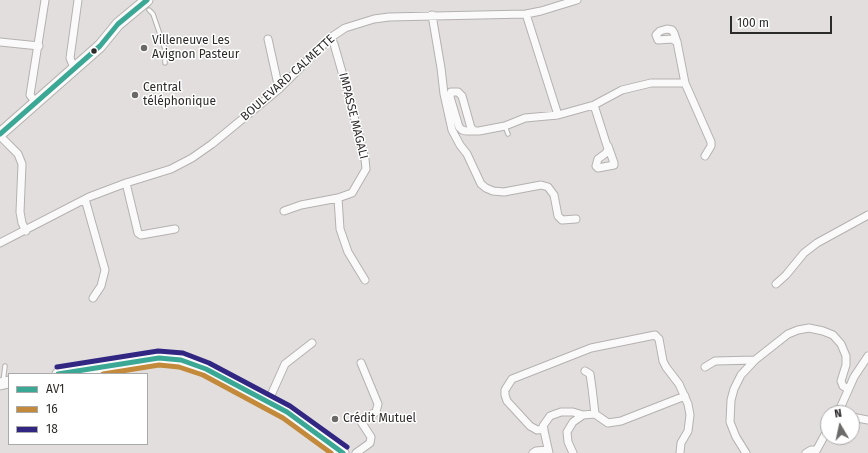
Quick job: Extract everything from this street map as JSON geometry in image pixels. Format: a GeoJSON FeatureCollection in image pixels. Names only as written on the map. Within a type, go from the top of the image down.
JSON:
{"type":"FeatureCollection","features":[{"type":"Feature","properties":{"kind":"main road"},"geometry":{"type":"LineString","coordinates":[[0,135],[100,46],[121,21],[148,5]]}},
{"type":"Feature","properties":{"kind":"main road"},"geometry":{"type":"LineString","coordinates":[[64,373],[148,360],[170,358],[182,360],[206,369],[268,402],[301,422],[343,453]]}},
{"type":"Feature","properties":{"kind":"street"},"geometry":{"type":"LineString","coordinates":[[36,103],[30,95],[39,46],[45,0]]}},
{"type":"Feature","properties":{"kind":"street"},"geometry":{"type":"LineString","coordinates":[[76,68],[70,58],[78,0]]}},
{"type":"Feature","properties":{"kind":"street","name":"BOULEVARD CALMETTE"},"geometry":{"type":"LineString","coordinates":[[0,243],[85,200],[126,183],[171,169],[192,158],[212,144],[279,89],[330,38],[346,28],[374,19],[389,17],[526,14],[577,0]]}},
{"type":"Feature","properties":{"kind":"street"},"geometry":{"type":"LineString","coordinates":[[526,14],[558,115]]}},
{"type":"Feature","properties":{"kind":"street"},"geometry":{"type":"LineString","coordinates":[[432,15],[444,94],[452,130],[460,146],[467,154],[481,184],[493,191],[504,192],[541,185],[548,187],[554,195],[558,216],[562,220],[576,219]]}},
{"type":"Feature","properties":{"kind":"street","name":"IMPASSE MAGALI"},"geometry":{"type":"LineString","coordinates":[[284,211],[301,205],[338,198],[352,193],[366,169],[365,159],[348,92],[334,44],[330,38]]}},
{"type":"Feature","properties":{"kind":"street"},"geometry":{"type":"LineString","coordinates":[[268,39],[279,89]]}},
{"type":"Feature","properties":{"kind":"street"},"geometry":{"type":"LineString","coordinates":[[0,42],[39,46]]}},
{"type":"Feature","properties":{"kind":"street"},"geometry":{"type":"LineString","coordinates":[[677,42],[685,83],[711,142],[711,146],[705,156]]}},
{"type":"Feature","properties":{"kind":"street"},"geometry":{"type":"LineString","coordinates":[[475,131],[469,123],[462,96],[458,92],[451,92],[450,98],[459,127],[466,131],[475,131],[486,131],[505,126],[525,118],[558,115],[594,104],[622,90],[651,83],[685,83]]}},
{"type":"Feature","properties":{"kind":"street"},"geometry":{"type":"LineString","coordinates":[[594,104],[608,146]]}},
{"type":"Feature","properties":{"kind":"street"},"geometry":{"type":"LineString","coordinates":[[0,135],[20,158],[22,172],[20,212],[22,223],[26,231]]}},
{"type":"Feature","properties":{"kind":"street"},"geometry":{"type":"LineString","coordinates":[[126,183],[138,233],[141,236],[175,229]]}},
{"type":"Feature","properties":{"kind":"street"},"geometry":{"type":"LineString","coordinates":[[338,198],[340,229],[348,252],[365,280]]}},
{"type":"Feature","properties":{"kind":"street"},"geometry":{"type":"LineString","coordinates":[[85,200],[105,270],[101,286],[93,298]]}},
{"type":"Feature","properties":{"kind":"street"},"geometry":{"type":"LineString","coordinates":[[776,284],[786,275],[804,253],[817,243],[868,215]]}},
{"type":"Feature","properties":{"kind":"street"},"geometry":{"type":"LineString","coordinates":[[746,453],[736,437],[730,422],[731,400],[734,389],[741,375],[755,360],[788,334],[809,328],[823,330],[833,335],[841,344],[846,356],[846,365],[841,381],[843,386],[848,389]]}},
{"type":"Feature","properties":{"kind":"street"},"geometry":{"type":"LineString","coordinates":[[544,429],[537,430],[530,426],[507,401],[505,390],[512,379],[521,374],[591,348],[657,336],[660,341],[663,361],[679,384],[688,404],[690,415],[688,431],[681,443],[680,453]]}},
{"type":"Feature","properties":{"kind":"street"},"geometry":{"type":"LineString","coordinates":[[268,402],[285,364],[312,343]]}},
{"type":"Feature","properties":{"kind":"street"},"geometry":{"type":"LineString","coordinates":[[841,405],[854,377],[868,356]]}},
{"type":"Feature","properties":{"kind":"street"},"geometry":{"type":"LineString","coordinates":[[705,367],[715,361],[755,360]]}},
{"type":"Feature","properties":{"kind":"street"},"geometry":{"type":"LineString","coordinates":[[356,453],[370,443],[371,437],[360,420],[376,412],[378,404],[361,363]]}},
{"type":"Feature","properties":{"kind":"street"},"geometry":{"type":"LineString","coordinates":[[585,371],[590,374],[595,414]]}},
{"type":"Feature","properties":{"kind":"street"},"geometry":{"type":"LineString","coordinates":[[533,453],[536,451],[549,452],[543,426],[546,420],[554,413],[573,412],[583,415],[595,414],[608,423],[621,421],[685,396]]}},
{"type":"Feature","properties":{"kind":"street"},"geometry":{"type":"LineString","coordinates":[[573,453],[568,442],[567,432],[573,422],[583,415]]}},
{"type":"Feature","properties":{"kind":"street"},"geometry":{"type":"LineString","coordinates":[[806,453],[811,450],[815,451]]}},
{"type":"Feature","properties":{"kind":"lane"},"geometry":{"type":"LineString","coordinates":[[148,5],[153,14],[165,49],[165,63]]}},
{"type":"Feature","properties":{"kind":"lane"},"geometry":{"type":"LineString","coordinates":[[505,126],[508,134]]}},
{"type":"Feature","properties":{"kind":"lane"},"geometry":{"type":"LineString","coordinates":[[4,383],[5,366]]}},
{"type":"Feature","properties":{"kind":"transit line","name":"AV1"},"geometry":{"type":"LineString","coordinates":[[0,134],[100,46],[118,24],[147,0]]}},
{"type":"Feature","properties":{"kind":"transit line","name":"18"},"geometry":{"type":"LineString","coordinates":[[57,367],[158,351],[183,353],[209,363],[290,406],[347,447]]}},
{"type":"Feature","properties":{"kind":"transit line","name":"AV1"},"geometry":{"type":"LineString","coordinates":[[64,373],[159,358],[181,360],[206,369],[287,412],[343,453]]}},
{"type":"Feature","properties":{"kind":"transit line","name":"16"},"geometry":{"type":"LineString","coordinates":[[109,373],[159,365],[179,367],[203,375],[283,418],[331,453]]}},
{"type":"Feature","properties":{"kind":"place","name":"Villeneuve Les Avignon Pasteur"},"geometry":{"type":"Point","coordinates":[144,48]}},
{"type":"Feature","properties":{"kind":"place","name":"Central téléphonique"},"geometry":{"type":"Point","coordinates":[135,95]}},
{"type":"Feature","properties":{"kind":"place","name":"Crédit Mutuel"},"geometry":{"type":"Point","coordinates":[335,419]}}]}
